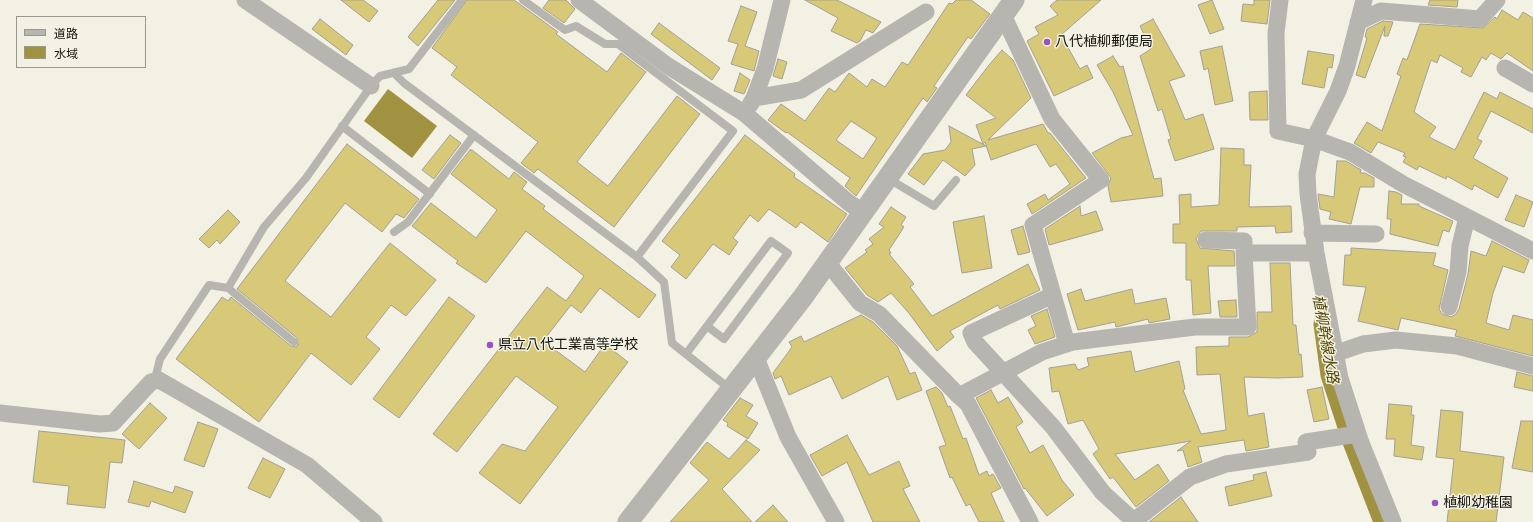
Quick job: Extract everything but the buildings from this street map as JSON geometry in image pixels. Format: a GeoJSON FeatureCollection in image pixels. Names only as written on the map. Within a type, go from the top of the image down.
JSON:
{"type":"FeatureCollection","features":[{"type":"Feature","properties":{"kind":"street"},"geometry":{"type":"LineString","coordinates":[[245,0],[371,86]]}},
{"type":"Feature","properties":{"kind":"street"},"geometry":{"type":"LineString","coordinates":[[580,0],[668,66],[744,113],[848,202],[862,212]]}},
{"type":"Feature","properties":{"kind":"street"},"geometry":{"type":"LineString","coordinates":[[744,113],[754,98],[765,68],[782,0]]}},
{"type":"Feature","properties":{"kind":"street"},"geometry":{"type":"LineString","coordinates":[[1280,0],[1276,33],[1278,131],[1314,139],[1350,152],[1403,184],[1533,251]]}},
{"type":"Feature","properties":{"kind":"street"},"geometry":{"type":"LineString","coordinates":[[1364,0],[1347,66],[1338,91],[1314,139],[1307,174],[1312,233],[1334,354],[1345,397],[1393,522]]}},
{"type":"Feature","properties":{"kind":"street"},"geometry":{"type":"LineString","coordinates":[[1358,22],[1381,11],[1480,18],[1497,0]]}},
{"type":"Feature","properties":{"kind":"street"},"geometry":{"type":"LineString","coordinates":[[628,522],[730,389],[756,358],[827,262],[886,177],[1008,8]]}},
{"type":"Feature","properties":{"kind":"street"},"geometry":{"type":"LineString","coordinates":[[1008,8],[1052,119],[1101,180],[1033,225],[1066,344]]}},
{"type":"Feature","properties":{"kind":"street"},"geometry":{"type":"LineString","coordinates":[[754,98],[801,90],[926,12]]}},
{"type":"Feature","properties":{"kind":"street"},"geometry":{"type":"LineString","coordinates":[[1505,68],[1533,84]]}},
{"type":"Feature","properties":{"kind":"street"},"geometry":{"type":"LineString","coordinates":[[1449,307],[1458,272],[1460,246],[1467,217]]}},
{"type":"Feature","properties":{"kind":"street"},"geometry":{"type":"LineString","coordinates":[[1312,233],[1376,234]]}},
{"type":"Feature","properties":{"kind":"street"},"geometry":{"type":"LineString","coordinates":[[959,396],[1042,352],[1066,344],[1195,327],[1248,327],[1244,240],[1206,240]]}},
{"type":"Feature","properties":{"kind":"street"},"geometry":{"type":"LineString","coordinates":[[1244,253],[1316,253]]}},
{"type":"Feature","properties":{"kind":"street"},"geometry":{"type":"LineString","coordinates":[[827,262],[860,303],[880,314],[968,404],[1030,522]]}},
{"type":"Feature","properties":{"kind":"street"},"geometry":{"type":"LineString","coordinates":[[1053,295],[971,333],[975,342],[1053,427],[1103,494],[1134,521],[1190,477],[1226,464],[1308,452],[1306,442],[1358,434]]}},
{"type":"Feature","properties":{"kind":"street"},"geometry":{"type":"LineString","coordinates":[[1334,354],[1363,344],[1396,340],[1457,346],[1533,366]]}},
{"type":"Feature","properties":{"kind":"street"},"geometry":{"type":"LineString","coordinates":[[756,358],[788,437],[836,522]]}},
{"type":"Feature","properties":{"kind":"street"},"geometry":{"type":"LineString","coordinates":[[0,413],[100,424],[113,423],[155,379],[159,380],[307,465],[374,522]]}},
{"type":"Feature","properties":{"kind":"lane"},"geometry":{"type":"LineString","coordinates":[[228,288],[264,227],[306,178],[371,86],[380,76],[409,69],[462,0]]}},
{"type":"Feature","properties":{"kind":"lane"},"geometry":{"type":"LineString","coordinates":[[523,0],[565,30],[576,26],[605,44],[618,44],[733,131],[637,257]]}},
{"type":"Feature","properties":{"kind":"lane"},"geometry":{"type":"LineString","coordinates":[[394,73],[404,83],[637,257],[664,282],[672,343],[730,389]]}},
{"type":"Feature","properties":{"kind":"lane"},"geometry":{"type":"LineString","coordinates":[[342,126],[430,194]]}},
{"type":"Feature","properties":{"kind":"lane"},"geometry":{"type":"LineString","coordinates":[[394,232],[408,222],[474,135]]}},
{"type":"Feature","properties":{"kind":"lane"},"geometry":{"type":"LineString","coordinates":[[886,177],[934,206],[956,180]]}},
{"type":"Feature","properties":{"kind":"lane"},"geometry":{"type":"LineString","coordinates":[[686,354],[707,326],[771,241],[788,253],[724,339],[707,326]]}},
{"type":"Feature","properties":{"kind":"lane"},"geometry":{"type":"LineString","coordinates":[[155,379],[163,354],[209,285],[228,288],[294,342]]}},
{"type":"Feature","properties":{"kind":"water"},"geometry":{"type":"Polygon","coordinates":[[[388,89],[437,126],[412,158],[364,121],[388,89]]]}},
{"type":"Feature","properties":{"kind":"waterway","name":"植柳幹線水路"},"geometry":{"type":"LineString","coordinates":[[1322,324],[1329,375],[1351,442],[1382,522]]}},
{"type":"Feature","properties":{"kind":"place","name":"八代植柳郵便局"},"geometry":{"type":"Point","coordinates":[1047,42]}},
{"type":"Feature","properties":{"kind":"place","name":"県立八代工業高等学校"},"geometry":{"type":"Point","coordinates":[490,345]}},
{"type":"Feature","properties":{"kind":"place","name":"植柳幼稚園"},"geometry":{"type":"Point","coordinates":[1435,503]}}]}
